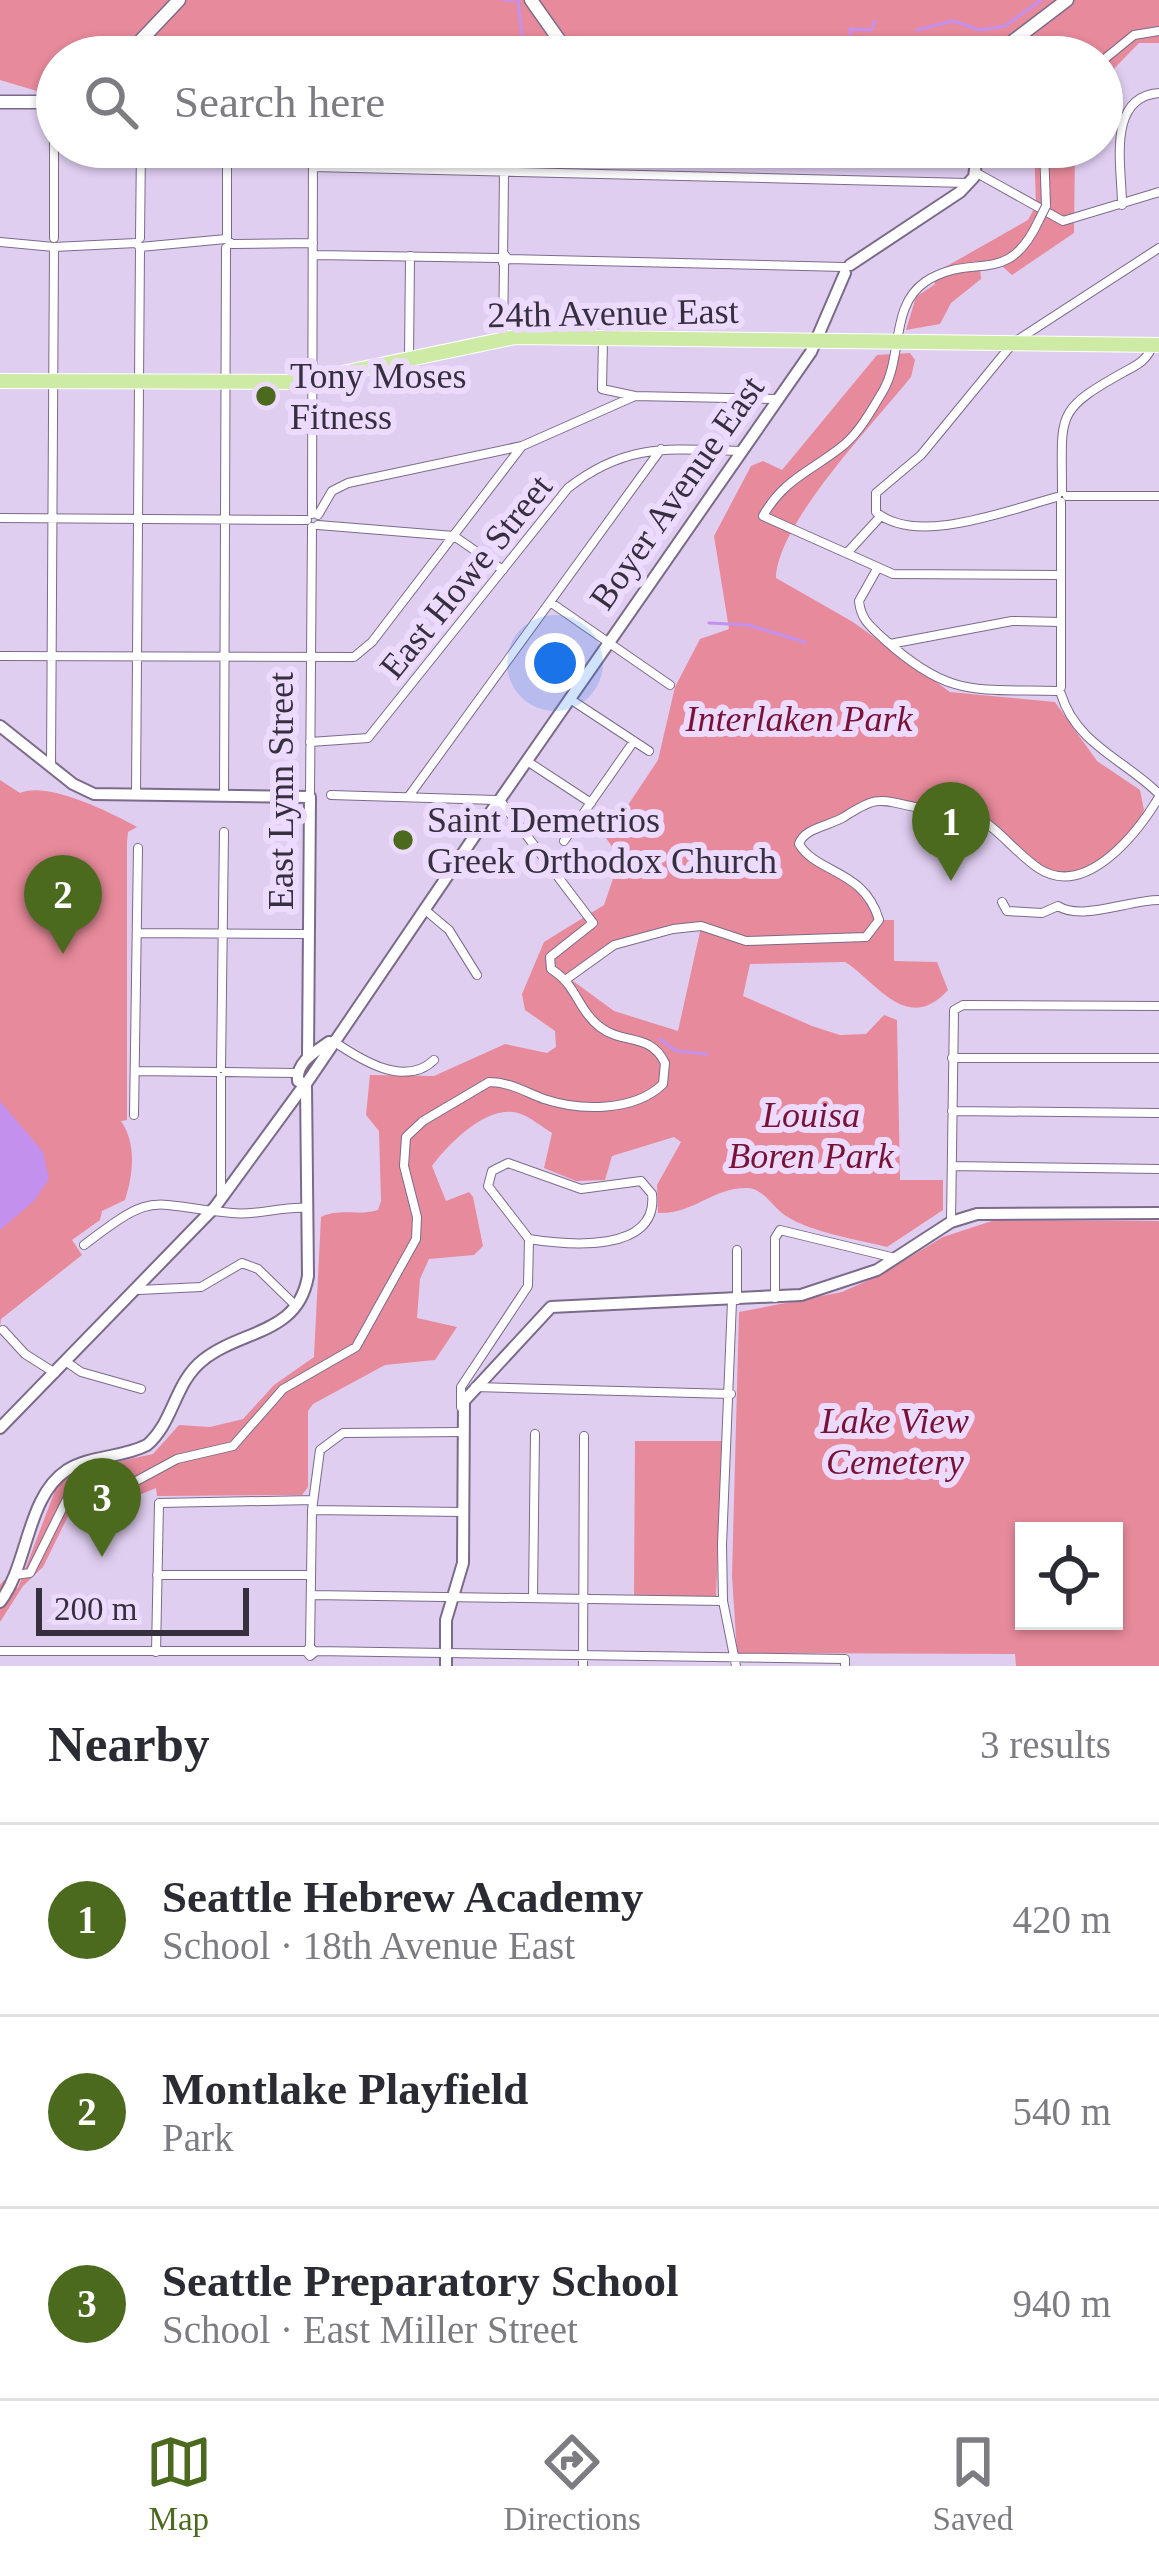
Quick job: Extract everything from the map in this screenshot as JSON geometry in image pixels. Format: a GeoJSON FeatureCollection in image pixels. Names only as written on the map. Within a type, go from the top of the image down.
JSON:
{"type":"FeatureCollection","features":[{"type":"Feature","properties":{"kind":"main road"},"geometry":{"type":"LineString","coordinates":[[141,36],[179,0]]}},
{"type":"Feature","properties":{"kind":"main road"},"geometry":{"type":"LineString","coordinates":[[531,0],[556,36]]}},
{"type":"Feature","properties":{"kind":"main road"},"geometry":{"type":"LineString","coordinates":[[1024,36],[1067,0]]}},
{"type":"Feature","properties":{"kind":"main road"},"geometry":{"type":"LineString","coordinates":[[0,102],[36,104]]}},
{"type":"Feature","properties":{"kind":"main road","name":"24th Avenue East"},"geometry":{"type":"LineString","coordinates":[[0,380],[313,380],[502,338],[1156,345]]}},
{"type":"Feature","properties":{"kind":"street"},"geometry":{"type":"LineString","coordinates":[[1123,44],[1134,35],[1159,32]]}},
{"type":"Feature","properties":{"kind":"street"},"geometry":{"type":"LineString","coordinates":[[1122,206],[1127,106],[1145,94],[1159,92]]}},
{"type":"Feature","properties":{"kind":"street"},"geometry":{"type":"LineString","coordinates":[[51,767],[53,168]]}},
{"type":"Feature","properties":{"kind":"street"},"geometry":{"type":"LineString","coordinates":[[136,795],[141,168]]}},
{"type":"Feature","properties":{"kind":"street"},"geometry":{"type":"LineString","coordinates":[[224,796],[227,168]]}},
{"type":"Feature","properties":{"kind":"street","name":"East Lynn Street"},"geometry":{"type":"LineString","coordinates":[[313,168],[309,934],[313,1059]]}},
{"type":"Feature","properties":{"kind":"street"},"geometry":{"type":"LineString","coordinates":[[361,168],[972,178],[1058,220],[1122,206],[1159,192]]}},
{"type":"Feature","properties":{"kind":"street"},"geometry":{"type":"LineString","coordinates":[[0,242],[227,244],[410,256],[846,268],[940,209],[972,178],[974,168]]}},
{"type":"Feature","properties":{"kind":"street"},"geometry":{"type":"LineString","coordinates":[[1045,168],[1046,206],[1030,241],[1003,264],[945,274],[920,286],[903,311],[890,378],[860,427],[838,448],[788,480],[763,516],[893,574],[1060,575]]}},
{"type":"Feature","properties":{"kind":"street"},"geometry":{"type":"LineString","coordinates":[[502,338],[505,171]]}},
{"type":"Feature","properties":{"kind":"street"},"geometry":{"type":"LineString","coordinates":[[880,517],[874,502],[885,483],[921,455],[1012,344],[1159,248]]}},
{"type":"Feature","properties":{"kind":"street"},"geometry":{"type":"LineString","coordinates":[[409,358],[410,256]]}},
{"type":"Feature","properties":{"kind":"street","name":"Boyer Avenue East"},"geometry":{"type":"LineString","coordinates":[[313,1059],[332,1040],[818,341],[846,268]]}},
{"type":"Feature","properties":{"kind":"street"},"geometry":{"type":"LineString","coordinates":[[604,338],[602,389],[629,391],[635,396]]}},
{"type":"Feature","properties":{"kind":"street"},"geometry":{"type":"LineString","coordinates":[[568,978],[614,945],[673,928],[701,926],[746,941],[866,938],[879,920],[873,905],[846,873],[810,856],[799,844],[802,835],[871,801],[890,798],[918,808],[969,812],[1042,870],[1066,876],[1105,860],[1130,840],[1159,795],[1098,748],[1069,713],[1060,690],[1061,430],[1068,409],[1140,363],[1156,345]]}},
{"type":"Feature","properties":{"kind":"street"},"geometry":{"type":"LineString","coordinates":[[313,520],[332,491],[348,483],[522,446],[635,396],[778,399]]}},
{"type":"Feature","properties":{"kind":"street"},"geometry":{"type":"LineString","coordinates":[[0,656],[354,657],[372,642],[522,446]]}},
{"type":"Feature","properties":{"kind":"street"},"geometry":{"type":"LineString","coordinates":[[409,796],[661,449]]}},
{"type":"Feature","properties":{"kind":"street","name":"East Howe Street"},"geometry":{"type":"LineString","coordinates":[[310,742],[368,738],[568,488],[592,469],[620,455],[661,449],[742,451]]}},
{"type":"Feature","properties":{"kind":"street"},"geometry":{"type":"LineString","coordinates":[[880,517],[955,525],[1062,497],[1159,496]]}},
{"type":"Feature","properties":{"kind":"street"},"geometry":{"type":"LineString","coordinates":[[847,554],[880,517]]}},
{"type":"Feature","properties":{"kind":"street"},"geometry":{"type":"LineString","coordinates":[[0,518],[313,520],[454,536],[502,570]]}},
{"type":"Feature","properties":{"kind":"street"},"geometry":{"type":"LineString","coordinates":[[878,569],[862,591],[859,608],[890,644],[942,683],[973,690],[1060,690]]}},
{"type":"Feature","properties":{"kind":"street"},"geometry":{"type":"LineString","coordinates":[[550,602],[670,685]]}},
{"type":"Feature","properties":{"kind":"street"},"geometry":{"type":"LineString","coordinates":[[890,644],[1012,621],[1060,622]]}},
{"type":"Feature","properties":{"kind":"street"},"geometry":{"type":"LineString","coordinates":[[569,698],[649,751]]}},
{"type":"Feature","properties":{"kind":"street"},"geometry":{"type":"LineString","coordinates":[[0,726],[88,793],[310,797]]}},
{"type":"Feature","properties":{"kind":"street"},"geometry":{"type":"LineString","coordinates":[[564,842],[634,741]]}},
{"type":"Feature","properties":{"kind":"street"},"geometry":{"type":"LineString","coordinates":[[526,760],[591,802]]}},
{"type":"Feature","properties":{"kind":"street"},"geometry":{"type":"LineString","coordinates":[[15,1575],[30,1573],[70,1492],[127,1486],[177,1459],[233,1446],[283,1389],[356,1347],[416,1239],[417,1217],[403,1154],[416,1126],[489,1082],[562,1104],[589,1106],[640,1100],[663,1084],[666,1068],[656,1049],[601,1028],[568,978],[551,969],[550,957],[594,926],[499,801],[331,795]]}},
{"type":"Feature","properties":{"kind":"street"},"geometry":{"type":"LineString","coordinates":[[218,1203],[224,832]]}},
{"type":"Feature","properties":{"kind":"street"},"geometry":{"type":"LineString","coordinates":[[134,1115],[138,848]]}},
{"type":"Feature","properties":{"kind":"street"},"geometry":{"type":"LineString","coordinates":[[1002,902],[1007,911],[1042,913],[1058,906],[1074,913],[1124,901],[1159,900]]}},
{"type":"Feature","properties":{"kind":"street"},"geometry":{"type":"LineString","coordinates":[[424,909],[449,930],[477,975]]}},
{"type":"Feature","properties":{"kind":"street"},"geometry":{"type":"LineString","coordinates":[[136,933],[309,934]]}},
{"type":"Feature","properties":{"kind":"street"},"geometry":{"type":"LineString","coordinates":[[951,1222],[954,1010],[962,1005],[1159,1006]]}},
{"type":"Feature","properties":{"kind":"street"},"geometry":{"type":"LineString","coordinates":[[332,1040],[356,1058],[393,1070],[413,1072],[434,1060]]}},
{"type":"Feature","properties":{"kind":"street"},"geometry":{"type":"LineString","coordinates":[[952,1058],[1159,1058]]}},
{"type":"Feature","properties":{"kind":"street"},"geometry":{"type":"LineString","coordinates":[[0,1428],[139,1290],[218,1203],[313,1059]]}},
{"type":"Feature","properties":{"kind":"street"},"geometry":{"type":"LineString","coordinates":[[136,1071],[302,1079]]}},
{"type":"Feature","properties":{"kind":"street"},"geometry":{"type":"LineString","coordinates":[[0,1602],[44,1496],[60,1476],[79,1464],[147,1445],[162,1428],[182,1384],[202,1360],[274,1327],[297,1306],[308,1276],[307,1122],[302,1079]]}},
{"type":"Feature","properties":{"kind":"street"},"geometry":{"type":"LineString","coordinates":[[286,1106],[300,1108],[307,1122]]}},
{"type":"Feature","properties":{"kind":"street"},"geometry":{"type":"LineString","coordinates":[[952,1111],[1159,1113]]}},
{"type":"Feature","properties":{"kind":"street"},"geometry":{"type":"LineString","coordinates":[[446,1666],[463,1563],[461,1387],[528,1286],[529,1239],[489,1189],[489,1174],[499,1166],[516,1164],[586,1190],[637,1180],[652,1194],[647,1222],[630,1237],[529,1239]]}},
{"type":"Feature","properties":{"kind":"street"},"geometry":{"type":"LineString","coordinates":[[952,1166],[1159,1169]]}},
{"type":"Feature","properties":{"kind":"street"},"geometry":{"type":"LineString","coordinates":[[84,1245],[134,1207],[218,1203],[230,1214],[308,1208]]}},
{"type":"Feature","properties":{"kind":"street"},"geometry":{"type":"LineString","coordinates":[[462,1408],[473,1387],[555,1305],[775,1300],[824,1289],[896,1259],[951,1222],[998,1213],[1159,1214]]}},
{"type":"Feature","properties":{"kind":"street"},"geometry":{"type":"LineString","coordinates":[[775,1300],[780,1230],[896,1259]]}},
{"type":"Feature","properties":{"kind":"street"},"geometry":{"type":"LineString","coordinates":[[734,1661],[723,1601],[737,1250]]}},
{"type":"Feature","properties":{"kind":"street"},"geometry":{"type":"LineString","coordinates":[[139,1290],[201,1286],[227,1266],[242,1263],[258,1269],[297,1306]]}},
{"type":"Feature","properties":{"kind":"street"},"geometry":{"type":"LineString","coordinates":[[3,1330],[25,1354],[56,1374]]}},
{"type":"Feature","properties":{"kind":"street"},"geometry":{"type":"LineString","coordinates":[[68,1363],[81,1372],[141,1389]]}},
{"type":"Feature","properties":{"kind":"street"},"geometry":{"type":"LineString","coordinates":[[473,1387],[731,1394]]}},
{"type":"Feature","properties":{"kind":"street"},"geometry":{"type":"LineString","coordinates":[[310,1654],[312,1505],[320,1450],[343,1433],[462,1432]]}},
{"type":"Feature","properties":{"kind":"street"},"geometry":{"type":"LineString","coordinates":[[533,1597],[535,1434]]}},
{"type":"Feature","properties":{"kind":"street"},"geometry":{"type":"LineString","coordinates":[[583,1666],[584,1436]]}},
{"type":"Feature","properties":{"kind":"street"},"geometry":{"type":"LineString","coordinates":[[156,1652],[159,1503],[463,1512]]}},
{"type":"Feature","properties":{"kind":"street"},"geometry":{"type":"LineString","coordinates":[[157,1574],[310,1575]]}},
{"type":"Feature","properties":{"kind":"street"},"geometry":{"type":"LineString","coordinates":[[311,1595],[723,1601]]}},
{"type":"Feature","properties":{"kind":"street"},"geometry":{"type":"LineString","coordinates":[[0,1651],[583,1653],[845,1662]]}},
{"type":"Feature","properties":{"kind":"street"},"geometry":{"type":"LineString","coordinates":[[96,1652],[96,1666]]}},
{"type":"Feature","properties":{"kind":"green space"},"geometry":{"type":"Polygon","coordinates":[[[0,0],[1159,0],[1159,43],[1139,43],[1123,59],[1123,36],[36,36],[36,91],[0,80],[0,0]]]}},
{"type":"Feature","properties":{"kind":"green space"},"geometry":{"type":"Polygon","coordinates":[[[1035,168],[1075,168],[1074,233],[1012,275],[995,260],[980,267],[981,279],[951,303],[940,324],[906,330],[916,297],[935,284],[933,274],[1028,220],[1036,205],[1035,168]]]}},
{"type":"Feature","properties":{"kind":"green space","name":"Interlaken Park"},"geometry":{"type":"Polygon","coordinates":[[[910,353],[915,360],[911,377],[810,502],[781,555],[776,578],[853,622],[950,692],[1055,702],[1097,761],[1140,790],[1144,810],[1130,840],[1076,874],[1050,874],[975,816],[890,798],[807,832],[800,848],[852,879],[879,920],[894,920],[894,961],[937,962],[948,990],[933,1003],[906,1006],[845,962],[750,964],[743,996],[840,1035],[866,1034],[884,1015],[897,1020],[900,1180],[943,1180],[943,1210],[887,1247],[797,1222],[748,1188],[658,1213],[657,1185],[681,1142],[674,1137],[612,1156],[605,1180],[576,1181],[544,1168],[552,1133],[518,1113],[494,1114],[458,1137],[432,1166],[446,1201],[469,1192],[473,1197],[483,1246],[474,1255],[429,1259],[420,1279],[417,1318],[457,1327],[435,1360],[385,1365],[313,1404],[308,1411],[308,1487],[302,1495],[157,1496],[156,1488],[132,1498],[96,1494],[73,1506],[43,1567],[23,1586],[0,1622],[0,1585],[4,1580],[18,1588],[58,1483],[74,1471],[153,1454],[179,1425],[210,1427],[243,1419],[274,1385],[314,1357],[321,1217],[378,1210],[381,1201],[379,1131],[366,1115],[370,1075],[434,1076],[505,1044],[547,1053],[556,1047],[555,1031],[525,1010],[522,994],[544,942],[604,905],[620,858],[606,838],[658,760],[675,687],[700,639],[729,629],[714,536],[751,466],[763,461],[782,470],[877,355],[910,353]],[[701,927],[627,940],[569,978],[614,1011],[678,1031],[701,927]]]}},
{"type":"Feature","properties":{"kind":"green space"},"geometry":{"type":"Polygon","coordinates":[[[0,780],[20,793],[46,791],[79,800],[137,827],[128,832],[127,842],[127,1120],[121,1121],[131,1150],[128,1190],[125,1200],[102,1211],[100,1220],[72,1240],[82,1255],[1,1319],[0,1326],[0,780]]]}},
{"type":"Feature","properties":{"kind":"green space","name":"Lake View Cemetery"},"geometry":{"type":"Polygon","coordinates":[[[995,1220],[1159,1221],[1159,1666],[1016,1666],[1015,1654],[737,1653],[732,1576],[739,1312],[842,1292],[943,1237],[995,1220]]]}},
{"type":"Feature","properties":{"kind":"green space"},"geometry":{"type":"Polygon","coordinates":[[[635,1441],[722,1441],[716,1598],[634,1595],[635,1441]]]}},
{"type":"Feature","properties":{"kind":"shaded area"},"geometry":{"type":"Polygon","coordinates":[[[0,1101],[43,1152],[49,1179],[34,1201],[0,1230],[0,1101]]]}},
{"type":"Feature","properties":{"kind":"waterway"},"geometry":{"type":"LineString","coordinates":[[504,0],[514,0]]}},
{"type":"Feature","properties":{"kind":"waterway"},"geometry":{"type":"LineString","coordinates":[[518,0],[522,35]]}},
{"type":"Feature","properties":{"kind":"waterway"},"geometry":{"type":"LineString","coordinates":[[917,30],[953,21],[980,30],[1005,26],[1041,0]]}},
{"type":"Feature","properties":{"kind":"waterway"},"geometry":{"type":"LineString","coordinates":[[851,36],[850,29],[871,30],[875,21]]}},
{"type":"Feature","properties":{"kind":"waterway"},"geometry":{"type":"LineString","coordinates":[[709,623],[748,625],[805,642]]}},
{"type":"Feature","properties":{"kind":"waterway"},"geometry":{"type":"LineString","coordinates":[[660,1039],[676,1051],[707,1054]]}},
{"type":"Feature","properties":{"kind":"place","name":"Tony Moses Fitness"},"geometry":{"type":"Point","coordinates":[266,396]}},
{"type":"Feature","properties":{"kind":"place","name":"Saint Demetrios Greek Orthodox Church"},"geometry":{"type":"Point","coordinates":[403,840]}},
{"type":"Feature","properties":{"kind":"place","name":"Seattle Hebrew Academy"},"geometry":{"type":"Point","coordinates":[951,881]}},
{"type":"Feature","properties":{"kind":"place","name":"Montlake Playfield"},"geometry":{"type":"Point","coordinates":[63,954]}},
{"type":"Feature","properties":{"kind":"place","name":"Seattle Preparatory School"},"geometry":{"type":"Point","coordinates":[102,1557]}},
{"type":"Feature","properties":{"kind":"park label","name":"Louisa Boren Park"},"geometry":{"type":"Point","coordinates":[811,1134]}}]}
